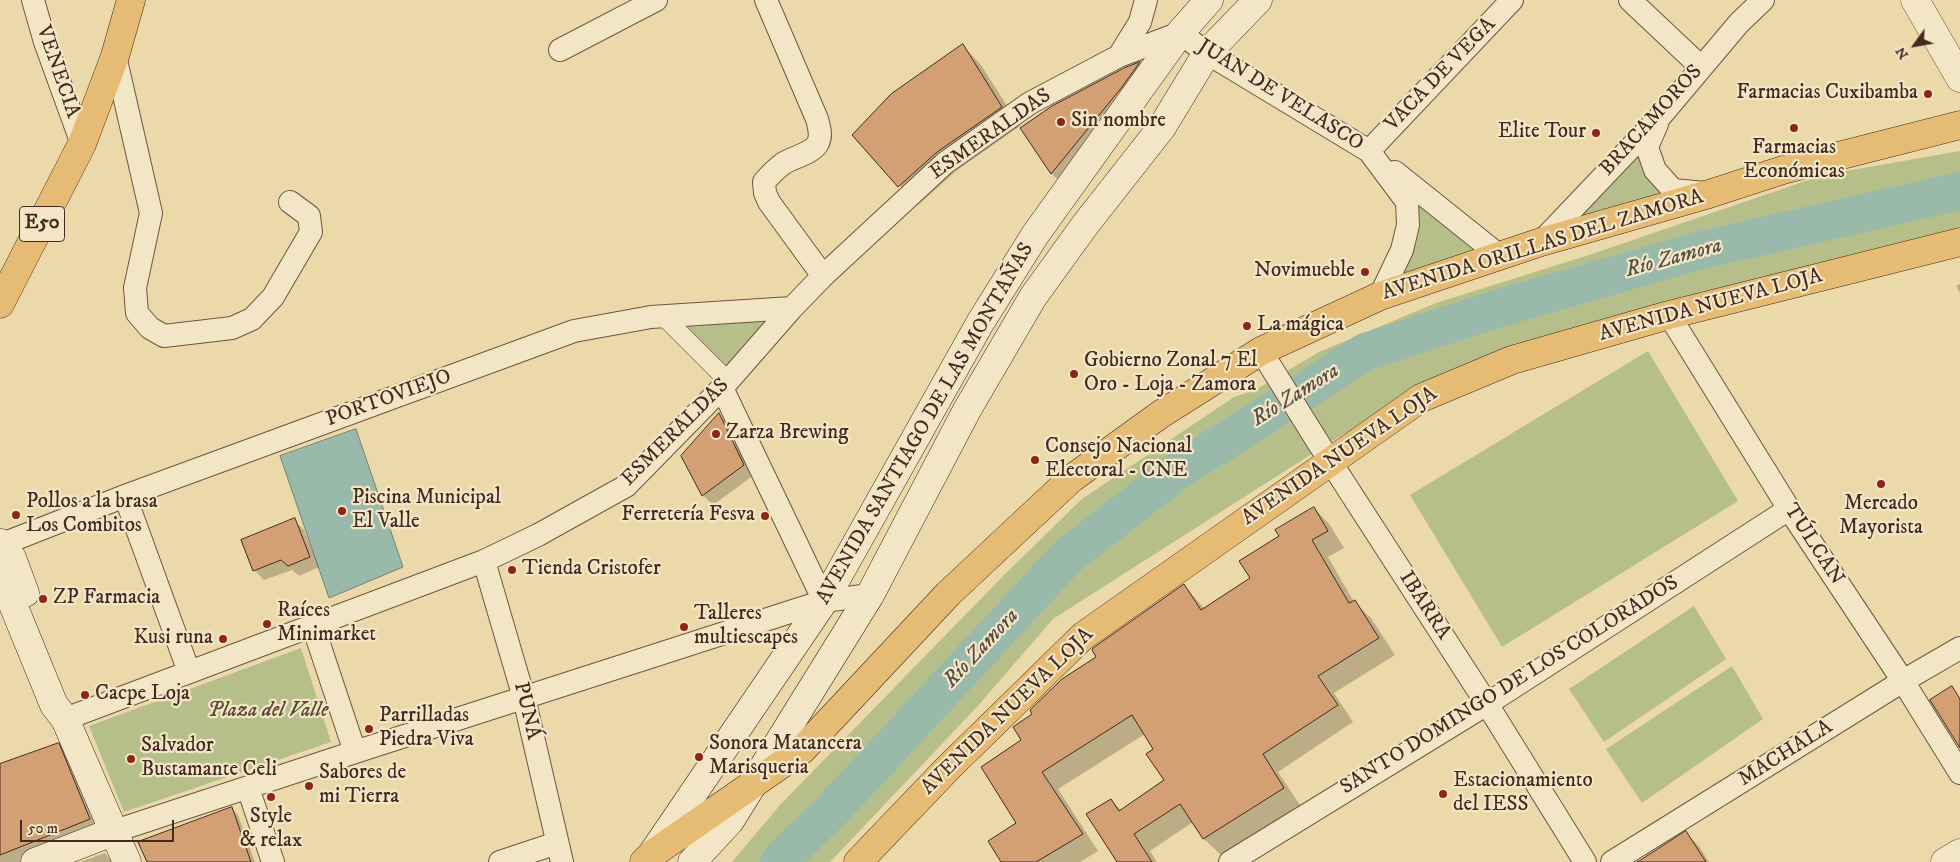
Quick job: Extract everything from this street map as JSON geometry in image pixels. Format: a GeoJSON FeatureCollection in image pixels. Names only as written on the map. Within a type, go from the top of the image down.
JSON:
{"type":"FeatureCollection","features":[{"type":"Feature","properties":{"kind":"main road","name":"E50"},"geometry":{"type":"LineString","coordinates":[[0,304],[82,144],[116,56],[131,0]]}},
{"type":"Feature","properties":{"kind":"main road","name":"AVENIDA SANTIAGO DE LAS MONTAÑAS"},"geometry":{"type":"LineString","coordinates":[[647,858],[824,601],[985,315],[1035,235],[1180,33],[1209,0]]}},
{"type":"Feature","properties":{"kind":"main road","name":"AVENIDA SANTIAGO DE LAS MONTAÑAS"},"geometry":{"type":"LineString","coordinates":[[753,786],[870,595],[967,410],[1033,298],[1085,226],[1162,127],[1207,53],[1258,0]]}},
{"type":"Feature","properties":{"kind":"main road"},"geometry":{"type":"LineString","coordinates":[[1915,0],[1960,78]]}},
{"type":"Feature","properties":{"kind":"main road","name":"AVENIDA ORILLAS DEL ZAMORA"},"geometry":{"type":"LineString","coordinates":[[647,858],[753,786],[802,750],[948,594],[1071,479],[1161,414],[1380,296],[1541,242],[1709,194],[1784,170],[1960,124]]}},
{"type":"Feature","properties":{"kind":"main road","name":"AVENIDA NUEVA LOJA"},"geometry":{"type":"LineString","coordinates":[[858,862],[955,761],[1083,636],[1325,453],[1421,398],[1512,360],[1669,315],[1960,242]]}},
{"type":"Feature","properties":{"kind":"main road"},"geometry":{"type":"LineString","coordinates":[[0,545],[12,558],[67,700],[64,719]]}},
{"type":"Feature","properties":{"kind":"main road"},"geometry":{"type":"LineString","coordinates":[[0,573],[54,705],[64,719],[115,831],[127,862]]}},
{"type":"Feature","properties":{"kind":"main road","name":"AVENIDA ORILLAS DEL ZAMORA"},"geometry":{"type":"LineString","coordinates":[[692,862],[730,821],[753,786]]}},
{"type":"Feature","properties":{"kind":"main road"},"geometry":{"type":"LineString","coordinates":[[35,862],[115,831]]}},
{"type":"Feature","properties":{"kind":"main road"},"geometry":{"type":"LineString","coordinates":[[1945,862],[1960,853]]}},
{"type":"Feature","properties":{"kind":"street","name":"VENECIA"},"geometry":{"type":"LineString","coordinates":[[33,0],[45,42],[82,144]]}},
{"type":"Feature","properties":{"kind":"street"},"geometry":{"type":"LineString","coordinates":[[560,50],[656,0]]}},
{"type":"Feature","properties":{"kind":"street"},"geometry":{"type":"LineString","coordinates":[[766,0],[817,119],[821,133],[818,143],[812,149],[784,163],[770,175],[764,182],[765,192],[769,202],[823,276]]}},
{"type":"Feature","properties":{"kind":"street"},"geometry":{"type":"LineString","coordinates":[[1119,56],[1140,22],[1146,0]]}},
{"type":"Feature","properties":{"kind":"street","name":"VACA DE VEGA"},"geometry":{"type":"LineString","coordinates":[[1369,151],[1512,0]]}},
{"type":"Feature","properties":{"kind":"street"},"geometry":{"type":"LineString","coordinates":[[1630,0],[1701,67]]}},
{"type":"Feature","properties":{"kind":"street","name":"BRACAMOROS"},"geometry":{"type":"LineString","coordinates":[[1541,242],[1659,118],[1739,23],[1763,0]]}},
{"type":"Feature","properties":{"kind":"street","name":"ESMERALDAS"},"geometry":{"type":"LineString","coordinates":[[64,719],[484,561],[538,535],[626,486],[725,385],[792,308],[823,276],[945,163],[1030,102],[1119,56],[1180,33]]}},
{"type":"Feature","properties":{"kind":"street","name":"JUAN DE VELASCO"},"geometry":{"type":"LineString","coordinates":[[1180,33],[1207,53],[1369,151],[1407,202],[1408,225],[1402,250],[1380,296]]}},
{"type":"Feature","properties":{"kind":"street"},"geometry":{"type":"LineString","coordinates":[[116,56],[151,213],[135,288],[136,313],[150,328],[164,336],[232,328],[252,319],[273,297],[311,232],[309,216],[290,202]]}},
{"type":"Feature","properties":{"kind":"street"},"geometry":{"type":"LineString","coordinates":[[1659,118],[1647,147],[1655,170],[1673,190],[1709,194]]}},
{"type":"Feature","properties":{"kind":"street"},"geometry":{"type":"LineString","coordinates":[[1369,151],[1500,256]]}},
{"type":"Feature","properties":{"kind":"street","name":"PORTOVIEJO"},"geometry":{"type":"LineString","coordinates":[[0,545],[124,496],[574,331],[662,316],[792,308]]}},
{"type":"Feature","properties":{"kind":"street","name":"TÚLCAN"},"geometry":{"type":"LineString","coordinates":[[1669,315],[1790,509],[1903,681],[1960,773]]}},
{"type":"Feature","properties":{"kind":"street"},"geometry":{"type":"LineString","coordinates":[[662,316],[725,385],[824,601]]}},
{"type":"Feature","properties":{"kind":"street","name":"IBARRA"},"geometry":{"type":"LineString","coordinates":[[1266,359],[1487,704],[1585,862]]}},
{"type":"Feature","properties":{"kind":"street"},"geometry":{"type":"LineString","coordinates":[[124,496],[189,672]]}},
{"type":"Feature","properties":{"kind":"street","name":"SANTO DOMINGO DE LOS COLORADOS"},"geometry":{"type":"LineString","coordinates":[[1230,862],[1487,704],[1790,509]]}},
{"type":"Feature","properties":{"kind":"street","name":"PUNÁ"},"geometry":{"type":"LineString","coordinates":[[484,561],[524,698],[560,853]]}},
{"type":"Feature","properties":{"kind":"street"},"geometry":{"type":"LineString","coordinates":[[115,831],[824,601],[870,595]]}},
{"type":"Feature","properties":{"kind":"street"},"geometry":{"type":"LineString","coordinates":[[313,626],[355,752]]}},
{"type":"Feature","properties":{"kind":"street","name":"MACHALA"},"geometry":{"type":"LineString","coordinates":[[1612,862],[1903,681],[1960,648]]}},
{"type":"Feature","properties":{"kind":"street"},"geometry":{"type":"LineString","coordinates":[[248,788],[274,862]]}},
{"type":"Feature","properties":{"kind":"street"},"geometry":{"type":"LineString","coordinates":[[500,862],[560,853]]}},
{"type":"Feature","properties":{"kind":"green space"},"geometry":{"type":"Polygon","coordinates":[[[1647,147],[1673,190],[1541,242],[1647,147]]]}},
{"type":"Feature","properties":{"kind":"green space"},"geometry":{"type":"Polygon","coordinates":[[[1960,151],[1960,230],[1453,373],[1332,441],[1053,619],[976,708],[830,862],[732,862],[780,805],[1006,573],[1082,499],[1234,397],[1255,390],[1319,352],[1436,303],[1589,255],[1823,175],[1960,151]]]}},
{"type":"Feature","properties":{"kind":"green space"},"geometry":{"type":"Polygon","coordinates":[[[1402,178],[1500,256],[1380,296],[1393,270],[1402,178]]]}},
{"type":"Feature","properties":{"kind":"green space"},"geometry":{"type":"Polygon","coordinates":[[[792,308],[728,381],[663,316],[792,308]]]}},
{"type":"Feature","properties":{"kind":"green space"},"geometry":{"type":"Polygon","coordinates":[[[1648,351],[1738,501],[1502,647],[1410,495],[1648,351]]]}},
{"type":"Feature","properties":{"kind":"green space"},"geometry":{"type":"Polygon","coordinates":[[[1694,606],[1726,659],[1604,742],[1569,689],[1694,606]]]}},
{"type":"Feature","properties":{"kind":"green space","name":"Plaza del Valle"},"geometry":{"type":"Polygon","coordinates":[[[301,648],[331,742],[124,812],[89,726],[301,648]]]}},
{"type":"Feature","properties":{"kind":"green space"},"geometry":{"type":"Polygon","coordinates":[[[1732,666],[1763,719],[1642,803],[1606,749],[1732,666]]]}},
{"type":"Feature","properties":{"kind":"shaded area","name":"Piscina Municipal El Valle"},"geometry":{"type":"Polygon","coordinates":[[[356,429],[403,567],[329,598],[280,456],[356,429]]]}},
{"type":"Feature","properties":{"kind":"building"},"geometry":{"type":"Polygon","coordinates":[[[963,44],[1002,107],[937,152],[898,187],[852,135],[891,94],[963,44]]]}},
{"type":"Feature","properties":{"kind":"building","name":"Sin nombre"},"geometry":{"type":"Polygon","coordinates":[[[1140,62],[1051,174],[1020,128],[1052,106],[1124,68],[1140,62]]]}},
{"type":"Feature","properties":{"kind":"building","name":"Zarza Brewing"},"geometry":{"type":"Polygon","coordinates":[[[719,413],[744,465],[702,496],[681,456],[719,413]]]}},
{"type":"Feature","properties":{"kind":"building"},"geometry":{"type":"Polygon","coordinates":[[[1314,507],[1328,531],[1312,540],[1349,603],[1355,600],[1379,638],[1318,676],[1338,705],[1263,754],[1284,788],[1203,839],[1180,804],[1134,834],[1152,862],[1117,862],[1086,814],[1111,799],[1119,811],[1164,780],[1146,754],[1153,749],[1132,715],[1042,772],[1083,834],[1036,862],[1001,862],[988,841],[1016,823],[981,767],[1021,740],[1013,727],[1032,714],[1030,710],[1062,679],[1096,657],[1092,650],[1093,648],[1184,584],[1201,610],[1250,578],[1239,561],[1279,536],[1275,530],[1314,507]]]}},
{"type":"Feature","properties":{"kind":"building"},"geometry":{"type":"Polygon","coordinates":[[[295,518],[310,557],[288,566],[281,560],[253,571],[241,540],[295,518]]]}},
{"type":"Feature","properties":{"kind":"building"},"geometry":{"type":"Polygon","coordinates":[[[1952,686],[1960,699],[1960,748],[1930,700],[1952,686]]]}},
{"type":"Feature","properties":{"kind":"building"},"geometry":{"type":"Polygon","coordinates":[[[59,743],[90,819],[0,855],[0,764],[59,743]]]}},
{"type":"Feature","properties":{"kind":"building"},"geometry":{"type":"Polygon","coordinates":[[[232,807],[251,862],[147,862],[138,842],[232,807]]]}},
{"type":"Feature","properties":{"kind":"building"},"geometry":{"type":"Polygon","coordinates":[[[1686,831],[1706,862],[1637,862],[1639,861],[1686,831]]]}},
{"type":"Feature","properties":{"kind":"waterway","name":"Río Zamora"},"geometry":{"type":"LineString","coordinates":[[779,862],[834,808],[1068,556],[1176,472],[1365,352],[1503,307],[1698,251],[1960,191]]}},
{"type":"Feature","properties":{"kind":"place","name":"Farmacias Cuxibamba"},"geometry":{"type":"Point","coordinates":[1928,94]}},
{"type":"Feature","properties":{"kind":"place","name":"Sin nombre"},"geometry":{"type":"Point","coordinates":[1061,122]}},
{"type":"Feature","properties":{"kind":"place","name":"Farmacias Económicas"},"geometry":{"type":"Point","coordinates":[1794,128]}},
{"type":"Feature","properties":{"kind":"place","name":"Elite Tour"},"geometry":{"type":"Point","coordinates":[1596,133]}},
{"type":"Feature","properties":{"kind":"place","name":"Novimueble"},"geometry":{"type":"Point","coordinates":[1365,272]}},
{"type":"Feature","properties":{"kind":"place","name":"La mágica"},"geometry":{"type":"Point","coordinates":[1247,326]}},
{"type":"Feature","properties":{"kind":"place","name":"Gobierno Zonal 7 El Oro - Loja - Zamora"},"geometry":{"type":"Point","coordinates":[1074,374]}},
{"type":"Feature","properties":{"kind":"place","name":"Zarza Brewing"},"geometry":{"type":"Point","coordinates":[716,434]}},
{"type":"Feature","properties":{"kind":"place","name":"Consejo Nacional Electoral - CNE"},"geometry":{"type":"Point","coordinates":[1035,460]}},
{"type":"Feature","properties":{"kind":"place","name":"Mercado Mayorista"},"geometry":{"type":"Point","coordinates":[1881,484]}},
{"type":"Feature","properties":{"kind":"place","name":"Piscina Municipal El Valle"},"geometry":{"type":"Point","coordinates":[342,511]}},
{"type":"Feature","properties":{"kind":"place","name":"Pollos a la brasa Los Combitos"},"geometry":{"type":"Point","coordinates":[16,515]}},
{"type":"Feature","properties":{"kind":"place","name":"Ferretería Fesva"},"geometry":{"type":"Point","coordinates":[765,516]}},
{"type":"Feature","properties":{"kind":"place","name":"Tienda Cristofer"},"geometry":{"type":"Point","coordinates":[512,570]}},
{"type":"Feature","properties":{"kind":"place","name":"ZP Farmacia"},"geometry":{"type":"Point","coordinates":[43,599]}},
{"type":"Feature","properties":{"kind":"place","name":"Raíces Minimarket"},"geometry":{"type":"Point","coordinates":[267,624]}},
{"type":"Feature","properties":{"kind":"place","name":"Talleres multiescapes"},"geometry":{"type":"Point","coordinates":[684,627]}},
{"type":"Feature","properties":{"kind":"place","name":"Kusi runa"},"geometry":{"type":"Point","coordinates":[223,639]}},
{"type":"Feature","properties":{"kind":"place","name":"Cacpe Loja"},"geometry":{"type":"Point","coordinates":[85,695]}},
{"type":"Feature","properties":{"kind":"place","name":"Parrilladas Piedra Viva"},"geometry":{"type":"Point","coordinates":[369,729]}},
{"type":"Feature","properties":{"kind":"place","name":"Sonora Matancera Marisqueria"},"geometry":{"type":"Point","coordinates":[699,757]}},
{"type":"Feature","properties":{"kind":"place","name":"Salvador Bustamante Celi"},"geometry":{"type":"Point","coordinates":[131,759]}},
{"type":"Feature","properties":{"kind":"place","name":"Sabores de mi Tierra"},"geometry":{"type":"Point","coordinates":[309,786]}},
{"type":"Feature","properties":{"kind":"place","name":"Estacionamiento del IESS"},"geometry":{"type":"Point","coordinates":[1443,794]}},
{"type":"Feature","properties":{"kind":"place","name":"Style & relax"},"geometry":{"type":"Point","coordinates":[271,797]}}]}
